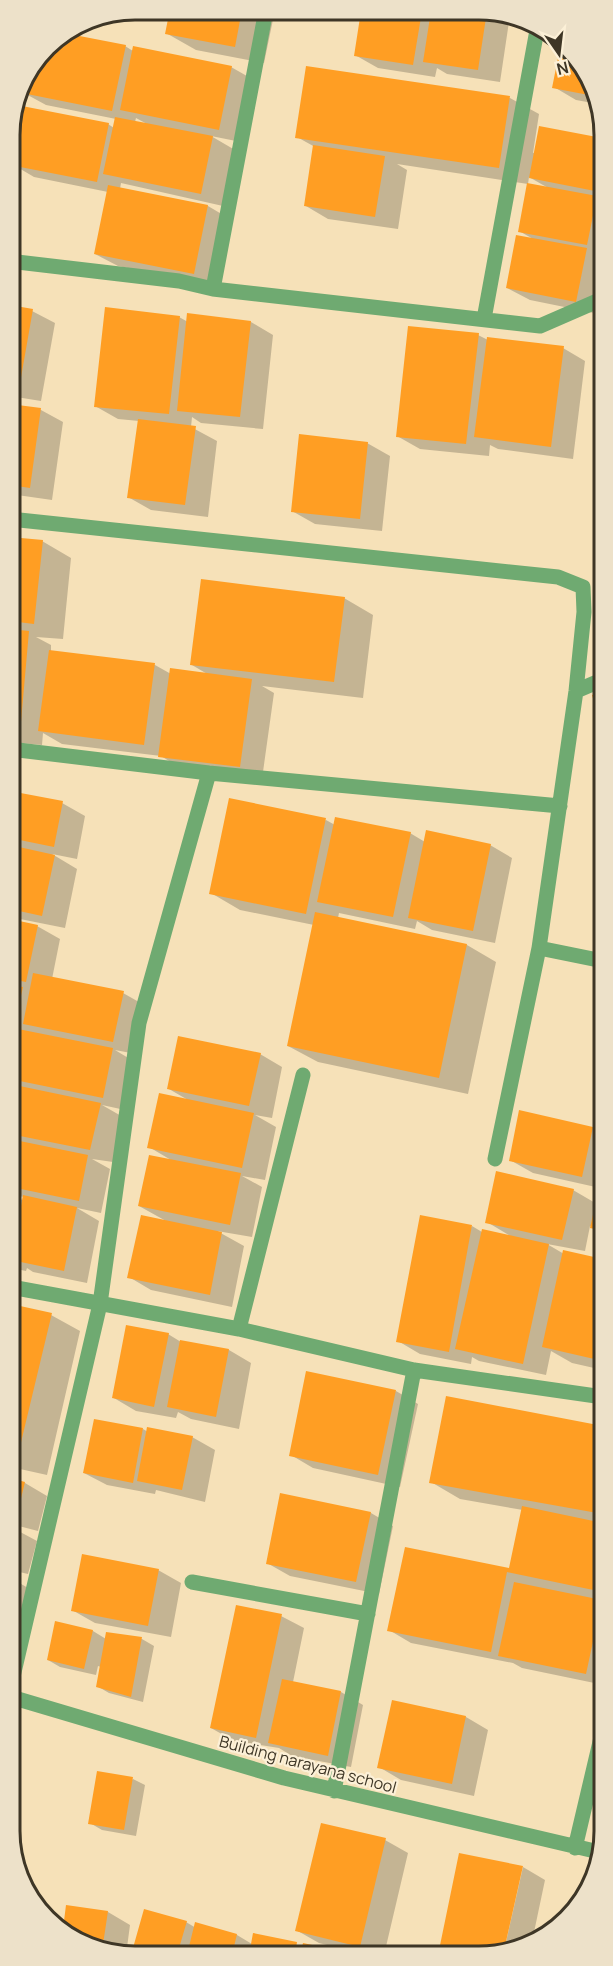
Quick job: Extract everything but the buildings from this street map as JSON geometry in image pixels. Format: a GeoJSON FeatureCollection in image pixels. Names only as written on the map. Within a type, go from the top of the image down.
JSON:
{"type":"FeatureCollection","features":[{"type":"Feature","properties":{"kind":"street"},"geometry":{"type":"LineString","coordinates":[[213,289],[264,20]]}},
{"type":"Feature","properties":{"kind":"street"},"geometry":{"type":"LineString","coordinates":[[484,319],[536,35]]}},
{"type":"Feature","properties":{"kind":"street"},"geometry":{"type":"LineString","coordinates":[[20,262],[179,281],[213,289],[540,326],[594,303]]}},
{"type":"Feature","properties":{"kind":"street"},"geometry":{"type":"LineString","coordinates":[[20,520],[558,577],[583,587],[584,612],[576,691],[543,907],[539,948],[495,1159]]}},
{"type":"Feature","properties":{"kind":"street"},"geometry":{"type":"LineString","coordinates":[[576,691],[594,684]]}},
{"type":"Feature","properties":{"kind":"street"},"geometry":{"type":"LineString","coordinates":[[20,750],[209,774],[560,806]]}},
{"type":"Feature","properties":{"kind":"street"},"geometry":{"type":"LineString","coordinates":[[20,1646],[100,1304],[139,1023],[209,774]]}},
{"type":"Feature","properties":{"kind":"street"},"geometry":{"type":"LineString","coordinates":[[539,948],[594,959]]}},
{"type":"Feature","properties":{"kind":"street"},"geometry":{"type":"LineString","coordinates":[[239,1329],[303,1075]]}},
{"type":"Feature","properties":{"kind":"street"},"geometry":{"type":"LineString","coordinates":[[20,1289],[239,1329],[414,1370],[593,1396]]}},
{"type":"Feature","properties":{"kind":"street"},"geometry":{"type":"LineString","coordinates":[[334,1791],[414,1370]]}},
{"type":"Feature","properties":{"kind":"street"},"geometry":{"type":"LineString","coordinates":[[192,1582],[368,1614]]}},
{"type":"Feature","properties":{"kind":"street","name":"Building narayana school"},"geometry":{"type":"LineString","coordinates":[[20,1700],[334,1791],[591,1851]]}},
{"type":"Feature","properties":{"kind":"street"},"geometry":{"type":"LineString","coordinates":[[575,1848],[593,1771]]}}]}
